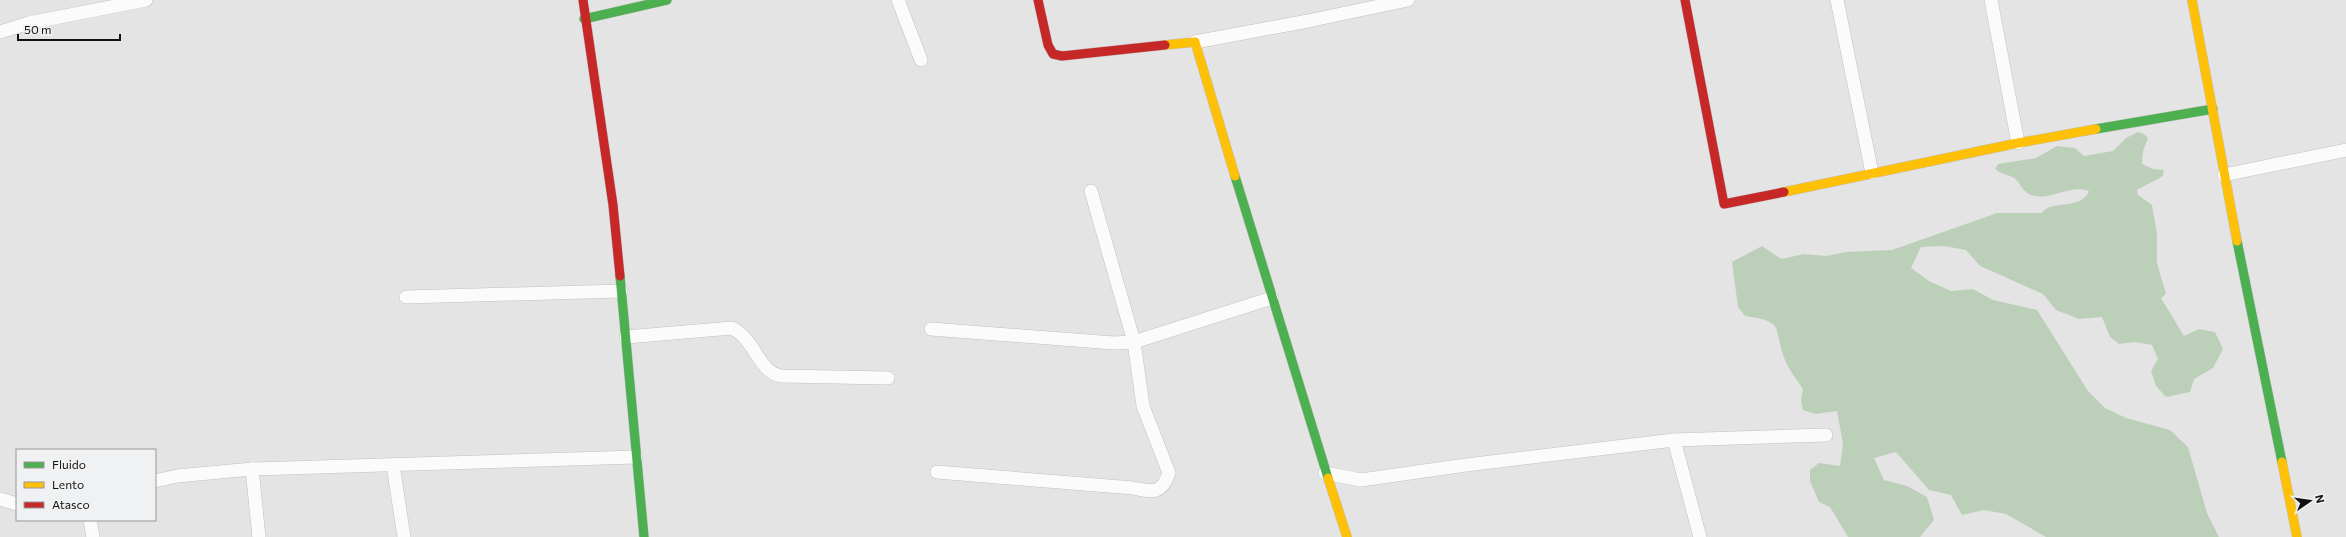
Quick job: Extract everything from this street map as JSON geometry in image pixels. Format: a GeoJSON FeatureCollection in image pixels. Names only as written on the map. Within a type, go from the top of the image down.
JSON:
{"type":"FeatureCollection","features":[{"type":"Feature","properties":{"kind":"street"},"geometry":{"type":"LineString","coordinates":[[0,32],[29,22],[146,0]]}},
{"type":"Feature","properties":{"kind":"street"},"geometry":{"type":"LineString","coordinates":[[583,0],[584,20],[613,205],[644,537]]}},
{"type":"Feature","properties":{"kind":"street"},"geometry":{"type":"LineString","coordinates":[[584,20],[667,0]]}},
{"type":"Feature","properties":{"kind":"street"},"geometry":{"type":"LineString","coordinates":[[898,0],[921,60]]}},
{"type":"Feature","properties":{"kind":"street"},"geometry":{"type":"LineString","coordinates":[[1038,0],[1048,45],[1053,54],[1062,56],[1195,42],[1308,21],[1408,0]]}},
{"type":"Feature","properties":{"kind":"street"},"geometry":{"type":"LineString","coordinates":[[1685,0],[1724,204],[2018,142],[2213,109]]}},
{"type":"Feature","properties":{"kind":"street"},"geometry":{"type":"LineString","coordinates":[[1837,0],[1872,173]]}},
{"type":"Feature","properties":{"kind":"street"},"geometry":{"type":"LineString","coordinates":[[1991,0],[2018,142]]}},
{"type":"Feature","properties":{"kind":"street"},"geometry":{"type":"LineString","coordinates":[[2192,0],[2224,175],[2297,537]]}},
{"type":"Feature","properties":{"kind":"street"},"geometry":{"type":"LineString","coordinates":[[1195,42],[1272,298],[1347,537]]}},
{"type":"Feature","properties":{"kind":"street"},"geometry":{"type":"LineString","coordinates":[[2224,175],[2346,150]]}},
{"type":"Feature","properties":{"kind":"street"},"geometry":{"type":"LineString","coordinates":[[937,472],[1133,488],[1151,492],[1158,490],[1165,484],[1169,473],[1143,406],[1134,342],[1091,191]]}},
{"type":"Feature","properties":{"kind":"street"},"geometry":{"type":"LineString","coordinates":[[406,297],[621,291]]}},
{"type":"Feature","properties":{"kind":"street"},"geometry":{"type":"LineString","coordinates":[[931,329],[1114,343],[1134,342],[1167,333],[1272,298]]}},
{"type":"Feature","properties":{"kind":"street"},"geometry":{"type":"LineString","coordinates":[[626,337],[732,328],[740,332],[750,343],[766,369],[771,374],[781,376],[888,378]]}},
{"type":"Feature","properties":{"kind":"street"},"geometry":{"type":"LineString","coordinates":[[1326,473],[1361,480],[1466,465],[1674,440],[1826,435]]}},
{"type":"Feature","properties":{"kind":"street"},"geometry":{"type":"LineString","coordinates":[[1674,440],[1700,537]]}},
{"type":"Feature","properties":{"kind":"street"},"geometry":{"type":"LineString","coordinates":[[156,480],[177,476],[252,469],[636,456]]}},
{"type":"Feature","properties":{"kind":"street"},"geometry":{"type":"LineString","coordinates":[[393,465],[404,537]]}},
{"type":"Feature","properties":{"kind":"street"},"geometry":{"type":"LineString","coordinates":[[252,469],[260,537]]}},
{"type":"Feature","properties":{"kind":"street"},"geometry":{"type":"LineString","coordinates":[[0,499],[16,504]]}},
{"type":"Feature","properties":{"kind":"street"},"geometry":{"type":"LineString","coordinates":[[90,521],[93,537]]}},
{"type":"Feature","properties":{"kind":"green space"},"geometry":{"type":"Polygon","coordinates":[[[2138,132],[2144,134],[2148,138],[2143,151],[2142,164],[2153,169],[2164,170],[2163,176],[2137,190],[2138,195],[2152,205],[2157,234],[2157,263],[2166,294],[2161,298],[2184,336],[2199,329],[2215,332],[2223,349],[2213,368],[2194,379],[2190,392],[2166,397],[2156,386],[2151,371],[2158,359],[2152,345],[2135,342],[2119,344],[2110,337],[2102,317],[2079,319],[2056,310],[2043,294],[1980,266],[1966,250],[1944,246],[1921,247],[1911,268],[1929,281],[1951,291],[1973,289],[1993,300],[2037,310],[2088,391],[2105,408],[2126,418],[2170,430],[2188,447],[2207,513],[2219,537],[2046,537],[2006,514],[1984,510],[1962,515],[1951,495],[1929,490],[1896,452],[1874,458],[1884,480],[1907,486],[1927,497],[1934,520],[1920,537],[1848,537],[1830,507],[1819,502],[1810,481],[1810,470],[1819,463],[1840,466],[1843,444],[1837,411],[1815,414],[1803,410],[1801,400],[1803,389],[1785,360],[1776,328],[1773,324],[1767,321],[1745,316],[1738,307],[1732,262],[1762,246],[1781,259],[1804,254],[1826,256],[1846,252],[1892,250],[1997,213],[2042,213],[2052,206],[2079,201],[2085,197],[2089,191],[2082,189],[2038,197],[2031,195],[2025,191],[2016,179],[1995,169],[1998,164],[2036,158],[2057,146],[2075,148],[2084,156],[2113,151],[2126,138],[2138,132]]]}},
{"type":"Feature","properties":{"kind":"traffic: fast"},"geometry":{"type":"LineString","coordinates":[[584,19],[667,0]]}},
{"type":"Feature","properties":{"kind":"traffic: fast"},"geometry":{"type":"LineString","coordinates":[[2096,129],[2213,109]]}},
{"type":"Feature","properties":{"kind":"traffic: fast"},"geometry":{"type":"LineString","coordinates":[[1235,176],[1328,478]]}},
{"type":"Feature","properties":{"kind":"traffic: fast"},"geometry":{"type":"LineString","coordinates":[[2237,241],[2282,462]]}},
{"type":"Feature","properties":{"kind":"traffic: fast"},"geometry":{"type":"LineString","coordinates":[[620,276],[644,537]]}},
{"type":"Feature","properties":{"kind":"traffic: slow"},"geometry":{"type":"LineString","coordinates":[[2192,0],[2237,241]]}},
{"type":"Feature","properties":{"kind":"traffic: slow"},"geometry":{"type":"LineString","coordinates":[[1165,45],[1195,42],[1235,176]]}},
{"type":"Feature","properties":{"kind":"traffic: slow"},"geometry":{"type":"LineString","coordinates":[[1784,192],[2018,143],[2096,129]]}},
{"type":"Feature","properties":{"kind":"traffic: slow"},"geometry":{"type":"LineString","coordinates":[[2282,462],[2297,537]]}},
{"type":"Feature","properties":{"kind":"traffic: slow"},"geometry":{"type":"LineString","coordinates":[[1328,478],[1347,537]]}},
{"type":"Feature","properties":{"kind":"traffic: jam"},"geometry":{"type":"LineString","coordinates":[[583,0],[613,205],[620,276]]}},
{"type":"Feature","properties":{"kind":"traffic: jam"},"geometry":{"type":"LineString","coordinates":[[1038,0],[1048,45],[1053,54],[1062,56],[1165,45]]}},
{"type":"Feature","properties":{"kind":"traffic: jam"},"geometry":{"type":"LineString","coordinates":[[1685,0],[1724,204],[1784,192]]}}]}
